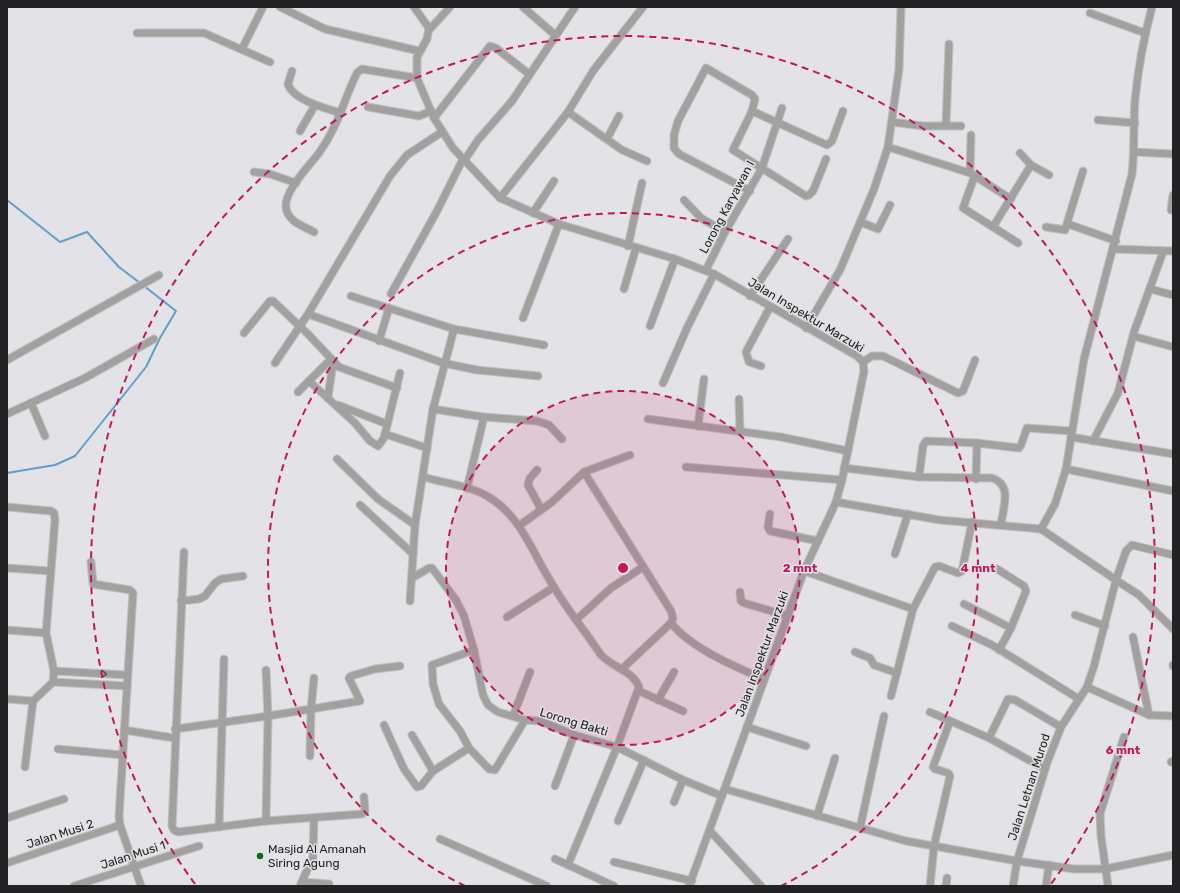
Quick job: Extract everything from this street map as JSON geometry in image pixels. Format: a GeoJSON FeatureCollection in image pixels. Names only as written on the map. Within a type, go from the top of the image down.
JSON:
{"type":"FeatureCollection","features":[{"type":"Feature","properties":{"kind":"street"},"geometry":{"type":"LineString","coordinates":[[242,49],[263,7]]}},
{"type":"Feature","properties":{"kind":"street"},"geometry":{"type":"LineString","coordinates":[[280,7],[326,30],[419,51]]}},
{"type":"Feature","properties":{"kind":"street"},"geometry":{"type":"LineString","coordinates":[[414,7],[429,30]]}},
{"type":"Feature","properties":{"kind":"street","name":"Jalan Inspektur Marzuki"},"geometry":{"type":"LineString","coordinates":[[450,7],[429,30],[427,39],[419,51],[416,62],[417,78],[434,118],[442,132],[463,160],[500,198],[559,224],[675,259],[706,270],[857,356],[863,362],[864,371],[842,480],[836,502],[804,571],[690,884]]}},
{"type":"Feature","properties":{"kind":"street"},"geometry":{"type":"LineString","coordinates":[[523,7],[555,35]]}},
{"type":"Feature","properties":{"kind":"street"},"geometry":{"type":"LineString","coordinates":[[392,294],[463,160],[478,140],[512,101],[575,7]]}},
{"type":"Feature","properties":{"kind":"street"},"geometry":{"type":"LineString","coordinates":[[500,198],[568,112],[593,71],[644,7]]}},
{"type":"Feature","properties":{"kind":"street"},"geometry":{"type":"LineString","coordinates":[[806,328],[840,270],[874,189],[888,147],[898,69],[901,7]]}},
{"type":"Feature","properties":{"kind":"street"},"geometry":{"type":"LineString","coordinates":[[1041,529],[1055,504],[1066,469],[1084,359],[1132,174],[1135,152],[1135,101],[1145,34],[1152,7]]}},
{"type":"Feature","properties":{"kind":"street"},"geometry":{"type":"LineString","coordinates":[[1090,13],[1145,34]]}},
{"type":"Feature","properties":{"kind":"street"},"geometry":{"type":"LineString","coordinates":[[137,33],[198,32],[242,49],[270,62]]}},
{"type":"Feature","properties":{"kind":"street"},"geometry":{"type":"LineString","coordinates":[[946,126],[949,44]]}},
{"type":"Feature","properties":{"kind":"street"},"geometry":{"type":"LineString","coordinates":[[434,118],[490,46],[496,48],[529,74]]}},
{"type":"Feature","properties":{"kind":"street"},"geometry":{"type":"LineString","coordinates":[[750,191],[679,154],[674,148],[674,135],[678,121],[705,69],[710,69],[752,95],[755,99],[752,111],[733,150],[806,196],[812,191],[826,158]]}},
{"type":"Feature","properties":{"kind":"street"},"geometry":{"type":"LineString","coordinates":[[314,232],[293,220],[288,215],[286,204],[296,183],[328,140],[341,113],[356,75],[360,70],[417,78]]}},
{"type":"Feature","properties":{"kind":"street"},"geometry":{"type":"LineString","coordinates":[[292,71],[288,84],[290,89],[315,105],[341,113]]}},
{"type":"Feature","properties":{"kind":"street"},"geometry":{"type":"LineString","coordinates":[[300,131],[315,105]]}},
{"type":"Feature","properties":{"kind":"street"},"geometry":{"type":"LineString","coordinates":[[368,107],[420,116],[431,111]]}},
{"type":"Feature","properties":{"kind":"street","name":"Lorong Karyawan I"},"geometry":{"type":"LineString","coordinates":[[706,270],[725,232],[762,168],[782,108]]}},
{"type":"Feature","properties":{"kind":"street"},"geometry":{"type":"LineString","coordinates":[[752,111],[827,145],[832,141],[843,111]]}},
{"type":"Feature","properties":{"kind":"street"},"geometry":{"type":"LineString","coordinates":[[568,112],[622,150],[647,161]]}},
{"type":"Feature","properties":{"kind":"street"},"geometry":{"type":"LineString","coordinates":[[607,139],[619,116]]}},
{"type":"Feature","properties":{"kind":"street"},"geometry":{"type":"LineString","coordinates":[[1098,120],[1135,124]]}},
{"type":"Feature","properties":{"kind":"street"},"geometry":{"type":"LineString","coordinates":[[892,122],[923,126],[961,126]]}},
{"type":"Feature","properties":{"kind":"street"},"geometry":{"type":"LineString","coordinates":[[274,363],[308,314],[390,176],[406,155],[442,132]]}},
{"type":"Feature","properties":{"kind":"street"},"geometry":{"type":"LineString","coordinates":[[971,135],[972,174],[963,208],[1018,243]]}},
{"type":"Feature","properties":{"kind":"street"},"geometry":{"type":"LineString","coordinates":[[888,147],[972,174],[1011,199]]}},
{"type":"Feature","properties":{"kind":"street"},"geometry":{"type":"LineString","coordinates":[[1020,152],[1031,165],[1049,174]]}},
{"type":"Feature","properties":{"kind":"street"},"geometry":{"type":"LineString","coordinates":[[1135,152],[1173,154]]}},
{"type":"Feature","properties":{"kind":"street"},"geometry":{"type":"LineString","coordinates":[[993,227],[1031,165]]}},
{"type":"Feature","properties":{"kind":"street"},"geometry":{"type":"LineString","coordinates":[[1046,227],[1064,231],[1068,224],[1083,171]]}},
{"type":"Feature","properties":{"kind":"street"},"geometry":{"type":"LineString","coordinates":[[254,172],[270,174],[296,183]]}},
{"type":"Feature","properties":{"kind":"street"},"geometry":{"type":"LineString","coordinates":[[533,213],[554,181]]}},
{"type":"Feature","properties":{"kind":"street"},"geometry":{"type":"LineString","coordinates":[[628,246],[642,183]]}},
{"type":"Feature","properties":{"kind":"street"},"geometry":{"type":"LineString","coordinates":[[1171,210],[1173,194]]}},
{"type":"Feature","properties":{"kind":"street"},"geometry":{"type":"LineString","coordinates":[[684,200],[701,218],[725,232]]}},
{"type":"Feature","properties":{"kind":"street"},"geometry":{"type":"LineString","coordinates":[[860,222],[878,229],[890,205]]}},
{"type":"Feature","properties":{"kind":"street"},"geometry":{"type":"LineString","coordinates":[[524,318],[559,224]]}},
{"type":"Feature","properties":{"kind":"street"},"geometry":{"type":"LineString","coordinates":[[1068,224],[1116,240]]}},
{"type":"Feature","properties":{"kind":"street"},"geometry":{"type":"LineString","coordinates":[[750,296],[788,239]]}},
{"type":"Feature","properties":{"kind":"street"},"geometry":{"type":"LineString","coordinates":[[624,289],[636,248]]}},
{"type":"Feature","properties":{"kind":"street"},"geometry":{"type":"LineString","coordinates":[[1113,249],[1163,252],[1173,251]]}},
{"type":"Feature","properties":{"kind":"street"},"geometry":{"type":"LineString","coordinates":[[1093,441],[1118,393],[1133,336],[1163,252]]}},
{"type":"Feature","properties":{"kind":"street"},"geometry":{"type":"LineString","coordinates":[[650,326],[675,259]]}},
{"type":"Feature","properties":{"kind":"street"},"geometry":{"type":"LineString","coordinates":[[663,383],[714,274]]}},
{"type":"Feature","properties":{"kind":"street"},"geometry":{"type":"LineString","coordinates":[[7,360],[159,275]]}},
{"type":"Feature","properties":{"kind":"street"},"geometry":{"type":"LineString","coordinates":[[1150,288],[1173,295]]}},
{"type":"Feature","properties":{"kind":"street"},"geometry":{"type":"LineString","coordinates":[[351,296],[454,329],[544,345]]}},
{"type":"Feature","properties":{"kind":"street"},"geometry":{"type":"LineString","coordinates":[[244,333],[272,301],[275,301],[338,367],[397,388]]}},
{"type":"Feature","properties":{"kind":"street"},"geometry":{"type":"LineString","coordinates":[[761,366],[749,362],[746,352],[770,307]]}},
{"type":"Feature","properties":{"kind":"street"},"geometry":{"type":"LineString","coordinates":[[379,341],[389,308]]}},
{"type":"Feature","properties":{"kind":"street"},"geometry":{"type":"LineString","coordinates":[[308,314],[443,363],[477,370],[538,376]]}},
{"type":"Feature","properties":{"kind":"street"},"geometry":{"type":"LineString","coordinates":[[410,601],[415,525],[433,409],[443,363],[454,329]]}},
{"type":"Feature","properties":{"kind":"street"},"geometry":{"type":"LineString","coordinates":[[1133,336],[1173,347]]}},
{"type":"Feature","properties":{"kind":"street"},"geometry":{"type":"LineString","coordinates":[[7,414],[85,378],[154,339]]}},
{"type":"Feature","properties":{"kind":"street"},"geometry":{"type":"LineString","coordinates":[[863,362],[872,356],[883,356],[958,393],[963,391],[974,360]]}},
{"type":"Feature","properties":{"kind":"street"},"geometry":{"type":"LineString","coordinates":[[298,392],[309,380],[332,361]]}},
{"type":"Feature","properties":{"kind":"street"},"geometry":{"type":"LineString","coordinates":[[328,397],[332,361]]}},
{"type":"Feature","properties":{"kind":"street"},"geometry":{"type":"LineString","coordinates":[[309,380],[378,446],[382,444],[400,373]]}},
{"type":"Feature","properties":{"kind":"street"},"geometry":{"type":"LineString","coordinates":[[698,426],[704,379]]}},
{"type":"Feature","properties":{"kind":"street"},"geometry":{"type":"LineString","coordinates":[[740,398],[740,431]]}},
{"type":"Feature","properties":{"kind":"street"},"geometry":{"type":"LineString","coordinates":[[31,403],[45,436]]}},
{"type":"Feature","properties":{"kind":"street"},"geometry":{"type":"LineString","coordinates":[[335,404],[387,424]]}},
{"type":"Feature","properties":{"kind":"street"},"geometry":{"type":"LineString","coordinates":[[433,409],[484,417],[537,421],[549,425],[562,439]]}},
{"type":"Feature","properties":{"kind":"street"},"geometry":{"type":"LineString","coordinates":[[467,488],[484,417]]}},
{"type":"Feature","properties":{"kind":"street"},"geometry":{"type":"LineString","coordinates":[[648,419],[740,431],[848,451]]}},
{"type":"Feature","properties":{"kind":"street"},"geometry":{"type":"LineString","coordinates":[[919,477],[923,446],[926,441],[977,443],[1020,448],[1027,428],[1049,428],[1093,441],[1173,454]]}},
{"type":"Feature","properties":{"kind":"street"},"geometry":{"type":"LineString","coordinates":[[385,434],[427,448]]}},
{"type":"Feature","properties":{"kind":"street"},"geometry":{"type":"LineString","coordinates":[[976,479],[977,443]]}},
{"type":"Feature","properties":{"kind":"street"},"geometry":{"type":"LineString","coordinates":[[520,525],[584,472],[630,456]]}},
{"type":"Feature","properties":{"kind":"street"},"geometry":{"type":"LineString","coordinates":[[337,459],[378,499],[415,525]]}},
{"type":"Feature","properties":{"kind":"street"},"geometry":{"type":"LineString","coordinates":[[686,467],[842,480]]}},
{"type":"Feature","properties":{"kind":"street"},"geometry":{"type":"LineString","coordinates":[[844,468],[919,477],[976,479],[992,478],[999,480],[1006,490],[1001,525]]}},
{"type":"Feature","properties":{"kind":"street"},"geometry":{"type":"LineString","coordinates":[[1066,469],[1173,491]]}},
{"type":"Feature","properties":{"kind":"street"},"geometry":{"type":"LineString","coordinates":[[537,470],[530,478],[528,485],[541,509]]}},
{"type":"Feature","properties":{"kind":"street"},"geometry":{"type":"LineString","coordinates":[[584,472],[642,567],[671,611],[673,618],[671,623],[622,670]]}},
{"type":"Feature","properties":{"kind":"street"},"geometry":{"type":"LineString","coordinates":[[423,477],[467,488],[486,496],[508,510],[520,525],[554,587],[601,655],[636,682],[639,691],[568,865]]}},
{"type":"Feature","properties":{"kind":"street"},"geometry":{"type":"LineString","coordinates":[[836,502],[940,520],[1041,529],[1139,595],[1173,629]]}},
{"type":"Feature","properties":{"kind":"street"},"geometry":{"type":"LineString","coordinates":[[360,505],[414,554]]}},
{"type":"Feature","properties":{"kind":"street"},"geometry":{"type":"LineString","coordinates":[[7,507],[53,512],[55,520],[46,633],[54,670],[53,682],[33,701],[25,767]]}},
{"type":"Feature","properties":{"kind":"street"},"geometry":{"type":"LineString","coordinates":[[770,514],[768,526],[770,531],[818,541]]}},
{"type":"Feature","properties":{"kind":"street"},"geometry":{"type":"LineString","coordinates":[[895,554],[908,514]]}},
{"type":"Feature","properties":{"kind":"street"},"geometry":{"type":"LineString","coordinates":[[891,696],[898,673],[913,608],[935,567],[938,566],[958,573],[962,572],[972,522]]}},
{"type":"Feature","properties":{"kind":"street","name":"Jalan Letnan Murod"},"geometry":{"type":"LineString","coordinates":[[1013,886],[1017,861],[1045,769],[1061,727],[1087,687],[1105,626],[1116,580],[1126,551],[1132,545],[1173,555]]}},
{"type":"Feature","properties":{"kind":"street"},"geometry":{"type":"LineString","coordinates":[[184,552],[174,738],[172,828],[178,832],[266,821],[362,814],[365,811],[364,797]]}},
{"type":"Feature","properties":{"kind":"street"},"geometry":{"type":"LineString","coordinates":[[91,562],[93,584],[130,590],[133,593],[119,804],[120,826],[141,886]]}},
{"type":"Feature","properties":{"kind":"street"},"geometry":{"type":"LineString","coordinates":[[576,620],[611,588],[642,567]]}},
{"type":"Feature","properties":{"kind":"street"},"geometry":{"type":"LineString","coordinates":[[7,568],[50,571]]}},
{"type":"Feature","properties":{"kind":"street","name":"Lorong Bakti"},"geometry":{"type":"LineString","coordinates":[[412,578],[429,568],[432,568],[436,571],[456,600],[464,616],[474,650],[483,695],[488,705],[498,712],[525,720],[540,721],[574,735],[617,747],[683,780],[906,841],[1017,861],[1074,869],[1105,869],[1173,855]]}},
{"type":"Feature","properties":{"kind":"street"},"geometry":{"type":"LineString","coordinates":[[997,569],[1025,588],[1025,596],[999,650]]}},
{"type":"Feature","properties":{"kind":"street"},"geometry":{"type":"LineString","coordinates":[[804,571],[913,608]]}},
{"type":"Feature","properties":{"kind":"street"},"geometry":{"type":"LineString","coordinates":[[181,601],[199,599],[205,596],[214,583],[221,579],[243,576]]}},
{"type":"Feature","properties":{"kind":"street"},"geometry":{"type":"LineString","coordinates":[[507,617],[554,587]]}},
{"type":"Feature","properties":{"kind":"street"},"geometry":{"type":"LineString","coordinates":[[740,592],[741,601],[744,604],[788,616]]}},
{"type":"Feature","properties":{"kind":"street"},"geometry":{"type":"LineString","coordinates":[[964,604],[1010,628]]}},
{"type":"Feature","properties":{"kind":"street"},"geometry":{"type":"LineString","coordinates":[[1075,615],[1105,626]]}},
{"type":"Feature","properties":{"kind":"street"},"geometry":{"type":"LineString","coordinates":[[671,623],[677,630],[710,653],[733,666],[764,679]]}},
{"type":"Feature","properties":{"kind":"street"},"geometry":{"type":"LineString","coordinates":[[952,626],[999,650],[1079,699]]}},
{"type":"Feature","properties":{"kind":"street"},"geometry":{"type":"LineString","coordinates":[[7,630],[46,633]]}},
{"type":"Feature","properties":{"kind":"street"},"geometry":{"type":"LineString","coordinates":[[1133,637],[1149,715]]}},
{"type":"Feature","properties":{"kind":"street"},"geometry":{"type":"LineString","coordinates":[[474,650],[432,665],[433,684],[438,704],[460,731],[469,748],[488,769],[495,770],[525,720]]}},
{"type":"Feature","properties":{"kind":"street"},"geometry":{"type":"LineString","coordinates":[[855,652],[870,658],[874,665],[898,673]]}},
{"type":"Feature","properties":{"kind":"street"},"geometry":{"type":"LineString","coordinates":[[219,827],[224,659]]}},
{"type":"Feature","properties":{"kind":"street"},"geometry":{"type":"LineString","coordinates":[[175,729],[360,701],[349,678],[351,676],[374,669],[400,666]]}},
{"type":"Feature","properties":{"kind":"street"},"geometry":{"type":"LineString","coordinates":[[54,670],[127,675]]}},
{"type":"Feature","properties":{"kind":"street"},"geometry":{"type":"LineString","coordinates":[[266,670],[268,716],[266,821]]}},
{"type":"Feature","properties":{"kind":"street"},"geometry":{"type":"LineString","coordinates":[[84,672],[84,683]]}},
{"type":"Feature","properties":{"kind":"street"},"geometry":{"type":"LineString","coordinates":[[513,716],[530,672]]}},
{"type":"Feature","properties":{"kind":"street"},"geometry":{"type":"LineString","coordinates":[[658,700],[674,672]]}},
{"type":"Feature","properties":{"kind":"street"},"geometry":{"type":"LineString","coordinates":[[310,756],[311,709],[314,678]]}},
{"type":"Feature","properties":{"kind":"street"},"geometry":{"type":"LineString","coordinates":[[53,682],[127,686]]}},
{"type":"Feature","properties":{"kind":"street"},"geometry":{"type":"LineString","coordinates":[[1087,687],[1149,715],[1173,716]]}},
{"type":"Feature","properties":{"kind":"street"},"geometry":{"type":"LineString","coordinates":[[639,691],[683,711]]}},
{"type":"Feature","properties":{"kind":"street"},"geometry":{"type":"LineString","coordinates":[[7,699],[33,701]]}},
{"type":"Feature","properties":{"kind":"street"},"geometry":{"type":"LineString","coordinates":[[989,738],[1008,699],[1015,700],[1061,727]]}},
{"type":"Feature","properties":{"kind":"street"},"geometry":{"type":"LineString","coordinates":[[930,712],[989,738],[1045,769]]}},
{"type":"Feature","properties":{"kind":"street"},"geometry":{"type":"LineString","coordinates":[[860,828],[884,716]]}},
{"type":"Feature","properties":{"kind":"street"},"geometry":{"type":"LineString","coordinates":[[930,886],[934,846],[950,776],[948,773],[934,769],[933,767],[950,721]]}},
{"type":"Feature","properties":{"kind":"street"},"geometry":{"type":"LineString","coordinates":[[384,725],[404,769],[414,784],[421,786],[433,771],[469,748]]}},
{"type":"Feature","properties":{"kind":"street"},"geometry":{"type":"LineString","coordinates":[[747,727],[806,746]]}},
{"type":"Feature","properties":{"kind":"street"},"geometry":{"type":"LineString","coordinates":[[124,730],[174,738]]}},
{"type":"Feature","properties":{"kind":"street"},"geometry":{"type":"LineString","coordinates":[[412,735],[433,771]]}},
{"type":"Feature","properties":{"kind":"street"},"geometry":{"type":"LineString","coordinates":[[555,786],[574,735]]}},
{"type":"Feature","properties":{"kind":"street"},"geometry":{"type":"LineString","coordinates":[[1108,886],[1100,814],[1124,737]]}},
{"type":"Feature","properties":{"kind":"street"},"geometry":{"type":"LineString","coordinates":[[58,749],[122,755]]}},
{"type":"Feature","properties":{"kind":"street"},"geometry":{"type":"LineString","coordinates":[[817,816],[835,758]]}},
{"type":"Feature","properties":{"kind":"street"},"geometry":{"type":"LineString","coordinates":[[618,820],[644,760]]}},
{"type":"Feature","properties":{"kind":"street"},"geometry":{"type":"LineString","coordinates":[[674,802],[683,780]]}},
{"type":"Feature","properties":{"kind":"street"},"geometry":{"type":"LineString","coordinates":[[7,818],[64,799]]}},
{"type":"Feature","properties":{"kind":"street"},"geometry":{"type":"LineString","coordinates":[[314,818],[313,857],[301,884],[329,884]]}},
{"type":"Feature","properties":{"kind":"street","name":"Jalan Musi 2"},"geometry":{"type":"LineString","coordinates":[[7,863],[120,826]]}},
{"type":"Feature","properties":{"kind":"street"},"geometry":{"type":"LineString","coordinates":[[710,831],[761,886]]}},
{"type":"Feature","properties":{"kind":"street"},"geometry":{"type":"LineString","coordinates":[[440,839],[547,886]]}},
{"type":"Feature","properties":{"kind":"street","name":"Jalan Musi 1"},"geometry":{"type":"LineString","coordinates":[[74,886],[199,846]]}},
{"type":"Feature","properties":{"kind":"street"},"geometry":{"type":"LineString","coordinates":[[555,859],[614,886]]}},
{"type":"Feature","properties":{"kind":"street"},"geometry":{"type":"LineString","coordinates":[[614,862],[690,884]]}},
{"type":"Feature","properties":{"kind":"street"},"geometry":{"type":"LineString","coordinates":[[1046,886],[1049,865]]}},
{"type":"Feature","properties":{"kind":"street"},"geometry":{"type":"LineString","coordinates":[[946,886],[947,878]]}},
{"type":"Feature","properties":{"kind":"waterway"},"geometry":{"type":"LineString","coordinates":[[7,200],[60,242],[87,232],[119,267],[140,283]]}},
{"type":"Feature","properties":{"kind":"waterway"},"geometry":{"type":"LineString","coordinates":[[7,473],[55,465],[75,456],[146,367],[160,338],[176,311],[144,286]]}},
{"type":"Feature","properties":{"kind":"place","name":"Masjid Al Amanah Siring Agung"},"geometry":{"type":"Point","coordinates":[260,856]}}]}
